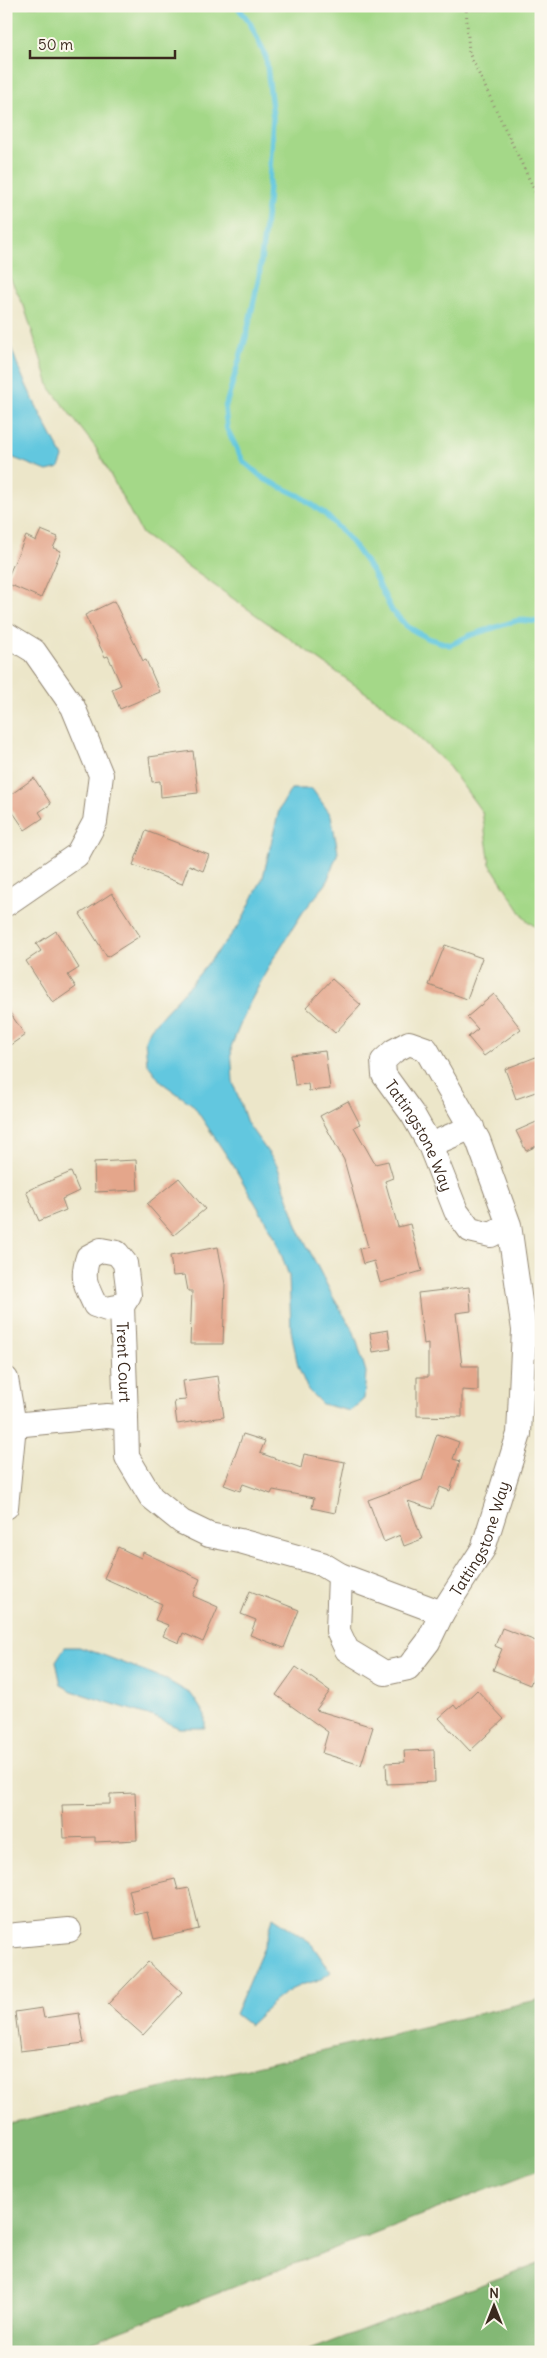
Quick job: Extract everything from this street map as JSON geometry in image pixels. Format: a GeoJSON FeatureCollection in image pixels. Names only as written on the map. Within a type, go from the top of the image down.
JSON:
{"type":"FeatureCollection","features":[{"type":"Feature","properties":{"kind":"street"},"geometry":{"type":"LineString","coordinates":[[6,634],[34,651],[73,707],[101,775],[96,822],[77,854],[6,904]]}},
{"type":"Feature","properties":{"kind":"street","name":"Tattingstone Way"},"geometry":{"type":"LineString","coordinates":[[340,1575],[338,1631],[347,1650],[384,1673],[408,1668],[428,1642],[442,1613],[483,1549],[520,1434],[524,1330],[509,1225],[472,1127],[426,1049],[409,1043],[394,1051],[383,1061],[384,1074],[413,1116],[430,1145],[456,1211],[470,1230],[491,1235],[509,1225]]}},
{"type":"Feature","properties":{"kind":"street"},"geometry":{"type":"LineString","coordinates":[[430,1145],[472,1127]]}},
{"type":"Feature","properties":{"kind":"street","name":"Trent Court"},"geometry":{"type":"LineString","coordinates":[[122,1306],[126,1418]]}},
{"type":"Feature","properties":{"kind":"street"},"geometry":{"type":"LineString","coordinates":[[6,1379],[14,1425],[6,1507]]}},
{"type":"Feature","properties":{"kind":"street"},"geometry":{"type":"LineString","coordinates":[[14,1425],[107,1416],[126,1418]]}},
{"type":"Feature","properties":{"kind":"street","name":"Tattingstone Way"},"geometry":{"type":"LineString","coordinates":[[126,1418],[127,1457],[150,1496],[182,1522],[209,1534],[322,1564],[340,1575],[442,1613]]}},
{"type":"Feature","properties":{"kind":"street"},"geometry":{"type":"LineString","coordinates":[[6,1936],[69,1930]]}},
{"type":"Feature","properties":{"kind":"path"},"geometry":{"type":"LineString","coordinates":[[466,6],[470,53],[541,204]]}},
{"type":"Feature","properties":{"kind":"green space"},"geometry":{"type":"Polygon","coordinates":[[[6,6],[541,6],[541,931],[525,919],[490,864],[482,812],[447,764],[386,707],[142,534],[96,448],[50,388],[24,306],[6,270],[6,6]]]}},
{"type":"Feature","properties":{"kind":"green space"},"geometry":{"type":"Polygon","coordinates":[[[541,1999],[541,2169],[65,2352],[6,2352],[6,2125],[541,1999]]]}},
{"type":"Feature","properties":{"kind":"green space"},"geometry":{"type":"Polygon","coordinates":[[[541,2262],[541,2352],[304,2352],[541,2262]]]}},
{"type":"Feature","properties":{"kind":"water"},"geometry":{"type":"Polygon","coordinates":[[[6,331],[24,380],[63,457],[59,468],[47,471],[6,455],[6,331]]]}},
{"type":"Feature","properties":{"kind":"water"},"geometry":{"type":"Polygon","coordinates":[[[291,789],[312,789],[331,815],[338,852],[326,884],[303,912],[273,959],[247,1008],[231,1047],[233,1082],[247,1123],[277,1165],[298,1228],[333,1297],[354,1332],[366,1372],[364,1399],[350,1411],[322,1404],[308,1390],[298,1367],[291,1330],[289,1276],[275,1237],[233,1165],[193,1105],[161,1082],[147,1063],[145,1040],[151,1028],[191,984],[240,924],[263,877],[279,810],[291,789]]]}},
{"type":"Feature","properties":{"kind":"water"},"geometry":{"type":"Polygon","coordinates":[[[65,1647],[79,1647],[100,1654],[163,1678],[191,1694],[205,1715],[205,1728],[179,1728],[154,1717],[72,1691],[61,1685],[56,1661],[65,1647]]]}},
{"type":"Feature","properties":{"kind":"water"},"geometry":{"type":"Polygon","coordinates":[[[273,1917],[310,1942],[331,1972],[318,1980],[285,1993],[249,2025],[235,2014],[268,1937],[273,1917]]]}},
{"type":"Feature","properties":{"kind":"building"},"geometry":{"type":"Polygon","coordinates":[[[41,530],[58,537],[53,548],[61,551],[41,598],[6,583],[6,581],[26,536],[36,541],[41,530]]]}},
{"type":"Feature","properties":{"kind":"building"},"geometry":{"type":"Polygon","coordinates":[[[114,601],[143,661],[146,660],[160,692],[120,709],[112,689],[121,685],[108,656],[105,657],[85,615],[114,601]]]}},
{"type":"Feature","properties":{"kind":"building"},"geometry":{"type":"Polygon","coordinates":[[[193,751],[198,793],[161,797],[160,781],[152,782],[149,757],[193,751]]]}},
{"type":"Feature","properties":{"kind":"building"},"geometry":{"type":"Polygon","coordinates":[[[34,778],[51,804],[39,812],[43,818],[25,830],[6,802],[6,798],[34,778]]]}},
{"type":"Feature","properties":{"kind":"building"},"geometry":{"type":"Polygon","coordinates":[[[146,831],[209,855],[203,871],[189,865],[182,884],[133,865],[146,831]]]}},
{"type":"Feature","properties":{"kind":"building"},"geometry":{"type":"Polygon","coordinates":[[[112,893],[140,936],[107,957],[80,914],[112,893]]]}},
{"type":"Feature","properties":{"kind":"building"},"geometry":{"type":"Polygon","coordinates":[[[56,931],[79,968],[68,975],[76,987],[53,1003],[26,961],[41,951],[36,944],[56,931]]]}},
{"type":"Feature","properties":{"kind":"building"},"geometry":{"type":"Polygon","coordinates":[[[445,945],[482,958],[467,999],[429,985],[445,945]]]}},
{"type":"Feature","properties":{"kind":"building"},"geometry":{"type":"Polygon","coordinates":[[[332,979],[361,1005],[335,1033],[306,1007],[332,979]]]}},
{"type":"Feature","properties":{"kind":"building"},"geometry":{"type":"Polygon","coordinates":[[[494,994],[521,1029],[484,1056],[468,1037],[478,1029],[467,1017],[494,994]]]}},
{"type":"Feature","properties":{"kind":"building"},"geometry":{"type":"Polygon","coordinates":[[[6,1007],[25,1035],[6,1048],[6,1007]]]}},
{"type":"Feature","properties":{"kind":"building"},"geometry":{"type":"Polygon","coordinates":[[[325,1051],[330,1089],[309,1091],[308,1084],[295,1085],[291,1055],[325,1051]]]}},
{"type":"Feature","properties":{"kind":"building"},"geometry":{"type":"Polygon","coordinates":[[[541,1055],[541,1090],[516,1099],[505,1069],[541,1055]]]}},
{"type":"Feature","properties":{"kind":"building"},"geometry":{"type":"Polygon","coordinates":[[[348,1101],[360,1124],[354,1127],[375,1164],[388,1161],[393,1178],[385,1181],[398,1227],[410,1224],[422,1271],[380,1283],[374,1261],[363,1264],[359,1249],[368,1247],[344,1160],[320,1116],[348,1101]]]}},
{"type":"Feature","properties":{"kind":"building"},"geometry":{"type":"Polygon","coordinates":[[[541,1120],[541,1144],[526,1151],[516,1131],[541,1120]]]}},
{"type":"Feature","properties":{"kind":"building"},"geometry":{"type":"Polygon","coordinates":[[[136,1160],[138,1190],[95,1192],[94,1162],[136,1160]]]}},
{"type":"Feature","properties":{"kind":"building"},"geometry":{"type":"Polygon","coordinates":[[[71,1172],[79,1191],[62,1199],[66,1210],[39,1221],[26,1191],[71,1172]]]}},
{"type":"Feature","properties":{"kind":"building"},"geometry":{"type":"Polygon","coordinates":[[[179,1178],[205,1209],[174,1235],[147,1204],[179,1178]]]}},
{"type":"Feature","properties":{"kind":"building"},"geometry":{"type":"Polygon","coordinates":[[[218,1247],[225,1284],[223,1344],[190,1344],[192,1291],[188,1291],[185,1275],[173,1276],[170,1256],[218,1247]]]}},
{"type":"Feature","properties":{"kind":"building"},"geometry":{"type":"Polygon","coordinates":[[[469,1287],[471,1311],[456,1313],[462,1366],[478,1366],[478,1391],[462,1390],[462,1417],[417,1416],[417,1377],[428,1377],[428,1343],[424,1344],[418,1293],[469,1287]]]}},
{"type":"Feature","properties":{"kind":"building"},"geometry":{"type":"Polygon","coordinates":[[[388,1330],[391,1349],[373,1352],[370,1333],[388,1330]]]}},
{"type":"Feature","properties":{"kind":"building"},"geometry":{"type":"Polygon","coordinates":[[[218,1376],[224,1417],[177,1424],[174,1401],[186,1400],[183,1381],[218,1376]]]}},
{"type":"Feature","properties":{"kind":"building"},"geometry":{"type":"Polygon","coordinates":[[[243,1434],[265,1441],[260,1453],[301,1468],[304,1454],[345,1462],[335,1513],[312,1508],[314,1498],[273,1490],[271,1494],[243,1484],[240,1491],[224,1485],[243,1434]]]}},
{"type":"Feature","properties":{"kind":"building"},"geometry":{"type":"Polygon","coordinates":[[[437,1434],[459,1442],[453,1459],[460,1461],[450,1491],[440,1487],[432,1509],[408,1501],[422,1539],[404,1546],[400,1535],[384,1542],[368,1500],[422,1480],[437,1434]]]}},
{"type":"Feature","properties":{"kind":"building"},"geometry":{"type":"Polygon","coordinates":[[[118,1547],[141,1558],[143,1552],[200,1579],[193,1596],[218,1607],[203,1642],[183,1633],[179,1643],[163,1636],[168,1625],[155,1620],[162,1604],[104,1578],[118,1547]]]}},
{"type":"Feature","properties":{"kind":"building"},"geometry":{"type":"Polygon","coordinates":[[[250,1591],[299,1610],[284,1648],[250,1635],[256,1620],[241,1614],[250,1591]]]}},
{"type":"Feature","properties":{"kind":"building"},"geometry":{"type":"Polygon","coordinates":[[[502,1628],[541,1643],[541,1659],[530,1685],[493,1670],[502,1649],[495,1646],[502,1628]]]}},
{"type":"Feature","properties":{"kind":"building"},"geometry":{"type":"Polygon","coordinates":[[[296,1667],[330,1691],[316,1710],[373,1727],[361,1765],[322,1753],[328,1732],[276,1695],[296,1667]]]}},
{"type":"Feature","properties":{"kind":"building"},"geometry":{"type":"Polygon","coordinates":[[[477,1690],[504,1719],[470,1751],[439,1718],[454,1705],[457,1709],[477,1690]]]}},
{"type":"Feature","properties":{"kind":"building"},"geometry":{"type":"Polygon","coordinates":[[[434,1750],[435,1782],[387,1784],[386,1763],[405,1762],[404,1751],[434,1750]]]}},
{"type":"Feature","properties":{"kind":"building"},"geometry":{"type":"Polygon","coordinates":[[[135,1793],[137,1840],[95,1842],[95,1837],[64,1838],[62,1805],[110,1804],[110,1794],[135,1793]]]}},
{"type":"Feature","properties":{"kind":"building"},"geometry":{"type":"Polygon","coordinates":[[[175,1879],[178,1890],[189,1888],[199,1929],[154,1939],[147,1912],[135,1915],[129,1890],[175,1879]]]}},
{"type":"Feature","properties":{"kind":"building"},"geometry":{"type":"Polygon","coordinates":[[[148,1962],[182,1993],[143,2035],[108,2004],[148,1962]]]}},
{"type":"Feature","properties":{"kind":"building"},"geometry":{"type":"Polygon","coordinates":[[[42,2008],[44,2018],[79,2013],[84,2043],[20,2051],[15,2012],[42,2008]]]}},
{"type":"Feature","properties":{"kind":"waterway"},"geometry":{"type":"LineString","coordinates":[[237,6],[250,23],[266,57],[273,117],[268,201],[259,277],[246,337],[225,408],[227,429],[243,461],[264,479],[300,496],[325,514],[349,539],[372,571],[392,611],[408,627],[427,638],[450,645],[471,635],[519,620],[541,622]]}}]}
